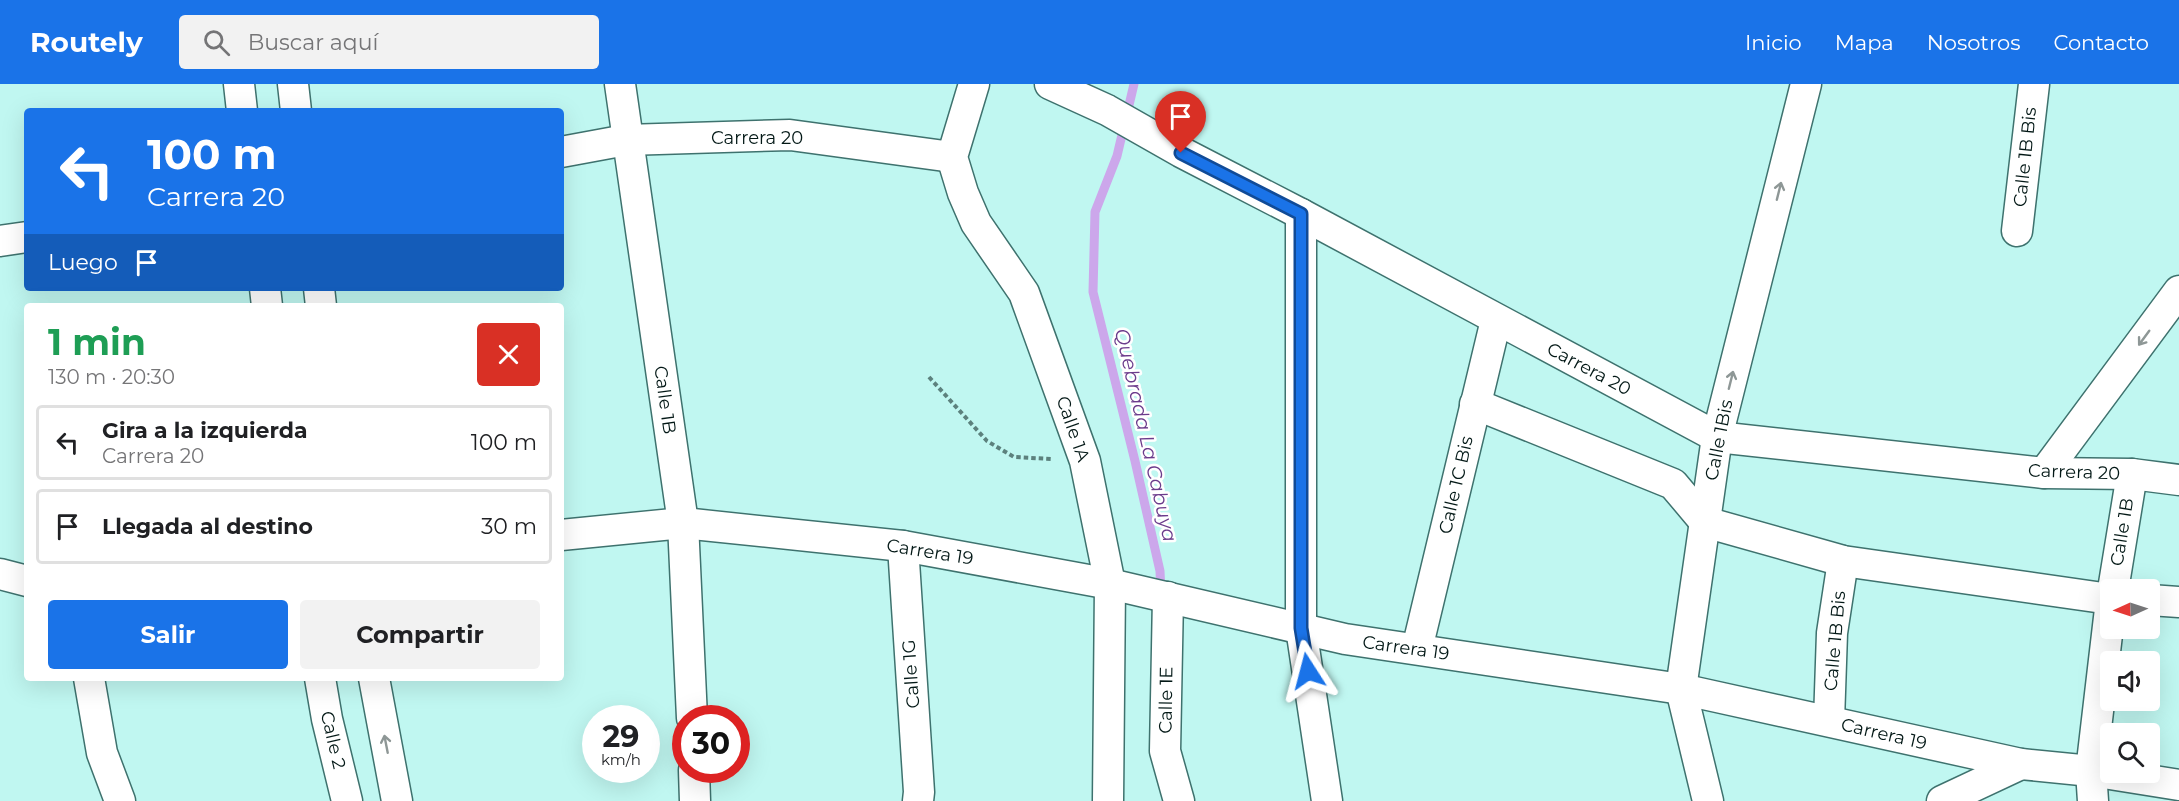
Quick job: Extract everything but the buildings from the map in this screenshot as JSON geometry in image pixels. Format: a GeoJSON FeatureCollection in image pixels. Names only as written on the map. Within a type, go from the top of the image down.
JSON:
{"type":"FeatureCollection","features":[{"type":"Feature","properties":{"kind":"street"},"geometry":{"type":"LineString","coordinates":[[239,84],[242,108]]}},
{"type":"Feature","properties":{"kind":"street"},"geometry":{"type":"LineString","coordinates":[[293,84],[296,108]]}},
{"type":"Feature","properties":{"kind":"street","name":"Calle 1B"},"geometry":{"type":"LineString","coordinates":[[620,84],[626,140],[683,523],[691,705]]}},
{"type":"Feature","properties":{"kind":"street"},"geometry":{"type":"LineString","coordinates":[[952,157],[974,84]]}},
{"type":"Feature","properties":{"kind":"street","name":"Carrera 20"},"geometry":{"type":"LineString","coordinates":[[1050,84],[1107,111],[1181,153],[1301,214],[1717,437],[2044,473],[2132,474],[2179,480]]}},
{"type":"Feature","properties":{"kind":"street","name":"Calle 1Bis"},"geometry":{"type":"LineString","coordinates":[[1708,801],[1681,689],[1717,437],[1806,84]]}},
{"type":"Feature","properties":{"kind":"street","name":"Calle 1B Bis"},"geometry":{"type":"LineString","coordinates":[[2017,231],[2034,84]]}},
{"type":"Feature","properties":{"kind":"street","name":"Carrera 20"},"geometry":{"type":"LineString","coordinates":[[564,151],[626,140],[790,135],[952,157]]}},
{"type":"Feature","properties":{"kind":"street","name":"Calle 1A"},"geometry":{"type":"LineString","coordinates":[[952,157],[963,193],[976,223],[1024,292],[1085,461],[1110,584],[1108,801]]}},
{"type":"Feature","properties":{"kind":"street"},"geometry":{"type":"LineString","coordinates":[[1301,214],[1301,628],[1328,801]]}},
{"type":"Feature","properties":{"kind":"street"},"geometry":{"type":"LineString","coordinates":[[0,241],[24,237]]}},
{"type":"Feature","properties":{"kind":"street"},"geometry":{"type":"LineString","coordinates":[[2044,473],[2179,291]]}},
{"type":"Feature","properties":{"kind":"street","name":"Calle 1C Bis"},"geometry":{"type":"LineString","coordinates":[[1417,649],[1496,320]]}},
{"type":"Feature","properties":{"kind":"street"},"geometry":{"type":"LineString","coordinates":[[1475,404],[1673,484],[1705,522],[1843,561],[2100,598]]}},
{"type":"Feature","properties":{"kind":"street","name":"Calle 1B"},"geometry":{"type":"LineString","coordinates":[[2115,579],[2132,474]]}},
{"type":"Feature","properties":{"kind":"street","name":"Carrera 19"},"geometry":{"type":"LineString","coordinates":[[564,535],[683,523],[903,546],[1110,584],[1345,639],[1681,689],[2021,764],[2091,771],[2179,785]]}},
{"type":"Feature","properties":{"kind":"street","name":"Calle 1G"},"geometry":{"type":"LineString","coordinates":[[903,546],[918,801]]}},
{"type":"Feature","properties":{"kind":"street","name":"Calle 1B Bis"},"geometry":{"type":"LineString","coordinates":[[1829,722],[1832,633],[1843,561]]}},
{"type":"Feature","properties":{"kind":"street"},"geometry":{"type":"LineString","coordinates":[[0,573],[24,580]]}},
{"type":"Feature","properties":{"kind":"street","name":"Calle 1E"},"geometry":{"type":"LineString","coordinates":[[1161,596],[1165,751],[1179,801]]}},
{"type":"Feature","properties":{"kind":"street"},"geometry":{"type":"LineString","coordinates":[[2160,601],[2179,602]]}},
{"type":"Feature","properties":{"kind":"street"},"geometry":{"type":"LineString","coordinates":[[2093,801],[2091,771],[2106,639]]}},
{"type":"Feature","properties":{"kind":"street"},"geometry":{"type":"LineString","coordinates":[[90,681],[102,753],[120,801]]}},
{"type":"Feature","properties":{"kind":"street","name":"Calle 2"},"geometry":{"type":"LineString","coordinates":[[321,681],[327,719],[347,801]]}},
{"type":"Feature","properties":{"kind":"street"},"geometry":{"type":"LineString","coordinates":[[375,681],[397,801]]}},
{"type":"Feature","properties":{"kind":"street"},"geometry":{"type":"LineString","coordinates":[[1942,801],[2021,764]]}},
{"type":"Feature","properties":{"kind":"street"},"geometry":{"type":"LineString","coordinates":[[694,783],[695,801]]}},
{"type":"Feature","properties":{"kind":"path"},"geometry":{"type":"LineString","coordinates":[[929,377],[987,441],[1014,457],[1085,461]]}},
{"type":"Feature","properties":{"kind":"waterway","name":"Quebrada La Cabuya"},"geometry":{"type":"LineString","coordinates":[[1134,84],[1117,156],[1095,212],[1093,292],[1160,571],[1161,593]]}},
{"type":"Feature","properties":{"kind":"route"},"geometry":{"type":"LineString","coordinates":[[1181,153],[1301,214],[1301,628],[1308,671]]}}]}
